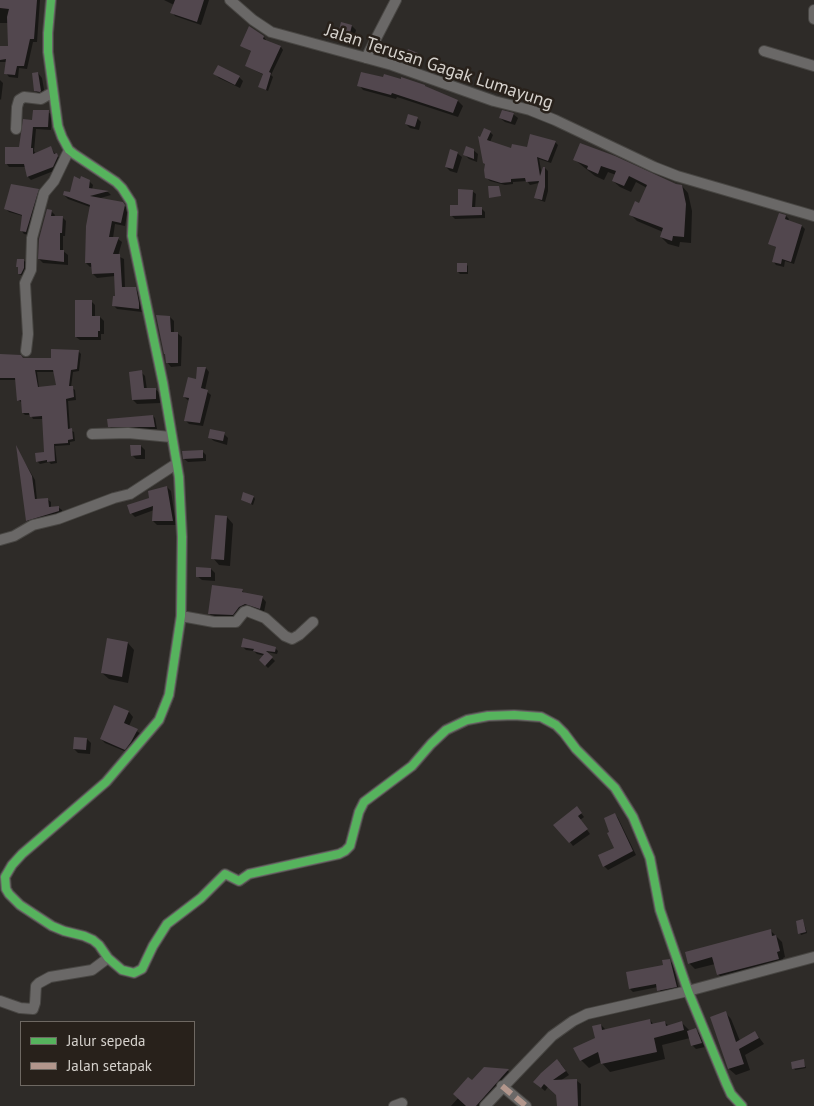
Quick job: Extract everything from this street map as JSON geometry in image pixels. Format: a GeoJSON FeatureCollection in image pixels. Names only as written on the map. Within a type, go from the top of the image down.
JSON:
{"type":"FeatureCollection","features":[{"type":"Feature","properties":{"kind":"street"},"geometry":{"type":"LineString","coordinates":[[51,0],[48,33],[49,95],[62,137],[70,150],[116,182],[131,202],[132,236],[163,383],[179,477],[182,537],[181,616],[169,696],[159,720],[106,782],[12,864],[5,876],[6,889],[20,905],[52,926],[93,940],[108,958],[122,970],[134,973],[142,969],[153,946],[168,924],[201,898],[224,875],[226,874],[239,881],[248,874],[339,854],[345,851],[350,846],[359,812],[364,802],[412,766],[430,744],[453,726],[467,720],[488,716],[541,717],[556,725],[564,733],[576,749],[614,788],[633,817],[650,858],[660,910],[682,992],[731,1094],[742,1106]]}},
{"type":"Feature","properties":{"kind":"street","name":"Jalan Terusan Gagak Lumayung"},"geometry":{"type":"LineString","coordinates":[[230,0],[253,20],[271,32],[402,68],[494,101],[530,110],[677,176],[814,216]]}},
{"type":"Feature","properties":{"kind":"street"},"geometry":{"type":"LineString","coordinates":[[366,58],[396,0]]}},
{"type":"Feature","properties":{"kind":"street"},"geometry":{"type":"LineString","coordinates":[[814,10],[814,19]]}},
{"type":"Feature","properties":{"kind":"street"},"geometry":{"type":"LineString","coordinates":[[764,51],[814,66]]}},
{"type":"Feature","properties":{"kind":"street"},"geometry":{"type":"LineString","coordinates":[[16,129],[17,108],[20,100],[24,97],[37,100],[49,95]]}},
{"type":"Feature","properties":{"kind":"street"},"geometry":{"type":"LineString","coordinates":[[26,351],[28,334],[25,283],[31,270],[32,238],[44,193],[56,179],[70,150]]}},
{"type":"Feature","properties":{"kind":"street"},"geometry":{"type":"LineString","coordinates":[[92,434],[128,433],[172,437]]}},
{"type":"Feature","properties":{"kind":"street"},"geometry":{"type":"LineString","coordinates":[[0,540],[14,536],[33,525],[58,519],[107,500],[130,494],[176,464]]}},
{"type":"Feature","properties":{"kind":"street"},"geometry":{"type":"LineString","coordinates":[[181,616],[214,622],[236,622],[244,612],[251,612],[265,618],[285,636],[292,639],[313,622]]}},
{"type":"Feature","properties":{"kind":"street"},"geometry":{"type":"LineString","coordinates":[[485,1106],[502,1086],[552,1036],[573,1021],[587,1014],[682,992],[814,957]]}},
{"type":"Feature","properties":{"kind":"street"},"geometry":{"type":"LineString","coordinates":[[0,1001],[20,1008],[33,1009],[38,984],[50,977],[92,970],[108,958]]}},
{"type":"Feature","properties":{"kind":"street"},"geometry":{"type":"LineString","coordinates":[[502,1086],[526,1106]]}},
{"type":"Feature","properties":{"kind":"building"},"geometry":{"type":"Polygon","coordinates":[[[0,0],[37,0],[34,39],[30,39],[24,66],[17,66],[15,75],[4,74],[6,59],[0,60],[0,46],[8,46],[7,17],[9,9],[0,8],[0,0]]]}},
{"type":"Feature","properties":{"kind":"building"},"geometry":{"type":"Polygon","coordinates":[[[175,0],[204,0],[197,22],[170,13],[175,0]]]}},
{"type":"Feature","properties":{"kind":"building"},"geometry":{"type":"Polygon","coordinates":[[[341,22],[352,25],[350,33],[339,30],[341,22]]]}},
{"type":"Feature","properties":{"kind":"building"},"geometry":{"type":"Polygon","coordinates":[[[249,26],[264,36],[263,39],[281,46],[269,72],[271,73],[266,90],[258,87],[263,74],[245,66],[251,51],[240,46],[249,26]]]}},
{"type":"Feature","properties":{"kind":"building"},"geometry":{"type":"Polygon","coordinates":[[[408,49],[418,53],[413,65],[403,61],[408,49]]]}},
{"type":"Feature","properties":{"kind":"building"},"geometry":{"type":"Polygon","coordinates":[[[218,65],[240,76],[235,85],[213,74],[218,65]]]}},
{"type":"Feature","properties":{"kind":"building"},"geometry":{"type":"Polygon","coordinates":[[[38,72],[40,92],[34,91],[32,73],[38,72]]]}},
{"type":"Feature","properties":{"kind":"building"},"geometry":{"type":"Polygon","coordinates":[[[361,72],[383,77],[384,74],[401,79],[401,77],[425,85],[458,100],[453,113],[392,93],[391,95],[357,86],[361,72]]]}},
{"type":"Feature","properties":{"kind":"building"},"geometry":{"type":"Polygon","coordinates":[[[33,110],[49,110],[48,127],[33,127],[31,148],[33,148],[33,154],[51,146],[54,154],[57,153],[58,156],[53,167],[27,177],[24,164],[5,164],[5,147],[19,147],[23,119],[32,120],[33,110]]]}},
{"type":"Feature","properties":{"kind":"building"},"geometry":{"type":"Polygon","coordinates":[[[502,110],[514,113],[511,122],[499,118],[502,110]]]}},
{"type":"Feature","properties":{"kind":"building"},"geometry":{"type":"Polygon","coordinates":[[[408,114],[418,117],[415,127],[405,124],[408,114]]]}},
{"type":"Feature","properties":{"kind":"building"},"geometry":{"type":"Polygon","coordinates":[[[484,128],[491,131],[487,140],[511,148],[512,144],[527,147],[530,134],[556,141],[548,161],[537,157],[540,176],[543,167],[545,167],[545,187],[542,200],[534,198],[539,181],[526,182],[525,178],[511,179],[511,182],[501,183],[485,178],[485,164],[483,163],[478,136],[480,137],[484,128]]]}},
{"type":"Feature","properties":{"kind":"building"},"geometry":{"type":"Polygon","coordinates":[[[580,143],[682,185],[686,204],[684,237],[673,236],[672,241],[660,237],[663,228],[629,215],[635,201],[639,203],[647,185],[629,176],[624,186],[612,181],[616,171],[601,166],[598,174],[587,169],[588,166],[573,160],[580,143]]]}},
{"type":"Feature","properties":{"kind":"building"},"geometry":{"type":"Polygon","coordinates":[[[466,146],[474,149],[474,159],[463,155],[466,146]]]}},
{"type":"Feature","properties":{"kind":"building"},"geometry":{"type":"Polygon","coordinates":[[[450,149],[458,152],[453,169],[445,167],[450,149]]]}},
{"type":"Feature","properties":{"kind":"building"},"geometry":{"type":"Polygon","coordinates":[[[74,176],[80,179],[81,176],[90,180],[89,188],[109,191],[90,196],[123,202],[125,205],[121,223],[112,221],[109,237],[119,237],[113,254],[120,254],[122,287],[136,287],[139,309],[112,306],[113,296],[115,296],[114,273],[92,274],[91,263],[85,263],[86,226],[90,205],[63,195],[64,191],[70,192],[74,176]]]}},
{"type":"Feature","properties":{"kind":"building"},"geometry":{"type":"Polygon","coordinates":[[[11,184],[39,189],[26,232],[20,231],[22,215],[4,209],[11,184]]]}},
{"type":"Feature","properties":{"kind":"building"},"geometry":{"type":"Polygon","coordinates":[[[488,186],[499,186],[501,196],[489,198],[488,186]]]}},
{"type":"Feature","properties":{"kind":"building"},"geometry":{"type":"Polygon","coordinates":[[[458,189],[473,190],[472,207],[482,207],[482,215],[450,216],[450,205],[458,205],[458,189]]]}},
{"type":"Feature","properties":{"kind":"building"},"geometry":{"type":"Polygon","coordinates":[[[47,209],[52,210],[51,216],[63,216],[60,250],[64,250],[64,262],[38,259],[39,239],[47,209]]]}},
{"type":"Feature","properties":{"kind":"building"},"geometry":{"type":"Polygon","coordinates":[[[779,213],[786,215],[785,219],[802,225],[791,262],[782,259],[781,264],[772,262],[776,247],[768,244],[779,213]]]}},
{"type":"Feature","properties":{"kind":"building"},"geometry":{"type":"Polygon","coordinates":[[[17,259],[24,259],[24,268],[21,274],[18,274],[18,267],[16,267],[17,259]]]}},
{"type":"Feature","properties":{"kind":"building"},"geometry":{"type":"Polygon","coordinates":[[[457,263],[467,263],[467,272],[457,272],[457,263]]]}},
{"type":"Feature","properties":{"kind":"building"},"geometry":{"type":"Polygon","coordinates":[[[75,300],[92,300],[92,316],[100,316],[98,337],[75,337],[75,300]]]}},
{"type":"Feature","properties":{"kind":"building"},"geometry":{"type":"Polygon","coordinates":[[[156,315],[170,316],[171,332],[178,332],[178,363],[166,363],[156,315]]]}},
{"type":"Feature","properties":{"kind":"building"},"geometry":{"type":"Polygon","coordinates":[[[51,349],[79,350],[77,369],[71,370],[69,386],[73,386],[74,397],[66,399],[68,429],[72,428],[73,439],[68,440],[68,443],[54,444],[55,461],[36,462],[35,453],[44,452],[42,416],[30,417],[29,413],[22,413],[21,400],[17,401],[15,378],[0,378],[0,354],[21,355],[23,358],[51,358],[51,349]],[[35,370],[38,387],[56,385],[53,370],[35,370]]]}},
{"type":"Feature","properties":{"kind":"building"},"geometry":{"type":"Polygon","coordinates":[[[197,367],[206,367],[201,388],[208,390],[200,423],[184,421],[189,398],[183,397],[188,377],[196,379],[197,367]]]}},
{"type":"Feature","properties":{"kind":"building"},"geometry":{"type":"Polygon","coordinates":[[[142,370],[144,388],[156,388],[156,399],[132,400],[129,372],[142,370]]]}},
{"type":"Feature","properties":{"kind":"building"},"geometry":{"type":"Polygon","coordinates":[[[153,415],[155,427],[108,427],[107,419],[153,415]]]}},
{"type":"Feature","properties":{"kind":"building"},"geometry":{"type":"Polygon","coordinates":[[[210,429],[225,432],[223,441],[208,438],[210,429]]]}},
{"type":"Feature","properties":{"kind":"building"},"geometry":{"type":"Polygon","coordinates":[[[16,445],[32,476],[35,499],[48,498],[49,507],[59,506],[59,511],[26,521],[16,445]]]}},
{"type":"Feature","properties":{"kind":"building"},"geometry":{"type":"Polygon","coordinates":[[[130,445],[141,445],[141,455],[131,456],[130,445]]]}},
{"type":"Feature","properties":{"kind":"building"},"geometry":{"type":"Polygon","coordinates":[[[203,450],[203,458],[183,459],[182,451],[203,450]]]}},
{"type":"Feature","properties":{"kind":"building"},"geometry":{"type":"Polygon","coordinates":[[[167,486],[173,521],[152,521],[153,506],[130,514],[127,505],[149,498],[148,491],[167,486]]]}},
{"type":"Feature","properties":{"kind":"building"},"geometry":{"type":"Polygon","coordinates":[[[243,492],[254,496],[251,504],[241,500],[243,492]]]}},
{"type":"Feature","properties":{"kind":"building"},"geometry":{"type":"Polygon","coordinates":[[[215,515],[227,516],[224,560],[211,559],[215,515]]]}},
{"type":"Feature","properties":{"kind":"building"},"geometry":{"type":"Polygon","coordinates":[[[196,567],[211,568],[211,577],[196,577],[196,567]]]}},
{"type":"Feature","properties":{"kind":"building"},"geometry":{"type":"Polygon","coordinates":[[[212,585],[243,589],[242,592],[263,596],[260,609],[245,604],[239,607],[233,615],[208,614],[212,585]]]}},
{"type":"Feature","properties":{"kind":"building"},"geometry":{"type":"Polygon","coordinates":[[[107,638],[128,642],[122,677],[101,673],[107,638]]]}},
{"type":"Feature","properties":{"kind":"building"},"geometry":{"type":"Polygon","coordinates":[[[243,638],[276,647],[275,652],[266,651],[273,657],[265,666],[259,660],[264,654],[253,651],[254,649],[241,647],[243,638]]]}},
{"type":"Feature","properties":{"kind":"building"},"geometry":{"type":"Polygon","coordinates":[[[114,705],[129,711],[124,723],[138,729],[125,750],[100,739],[114,705]]]}},
{"type":"Feature","properties":{"kind":"building"},"geometry":{"type":"Polygon","coordinates":[[[74,737],[87,738],[86,750],[73,749],[74,737]]]}},
{"type":"Feature","properties":{"kind":"building"},"geometry":{"type":"Polygon","coordinates":[[[577,806],[582,813],[578,816],[588,829],[569,843],[553,825],[577,806]]]}},
{"type":"Feature","properties":{"kind":"building"},"geometry":{"type":"Polygon","coordinates":[[[615,813],[633,851],[603,867],[598,855],[614,848],[607,833],[609,832],[604,818],[615,813]]]}},
{"type":"Feature","properties":{"kind":"building"},"geometry":{"type":"Polygon","coordinates":[[[803,919],[806,932],[798,934],[796,921],[803,919]]]}},
{"type":"Feature","properties":{"kind":"building"},"geometry":{"type":"Polygon","coordinates":[[[771,929],[772,936],[776,935],[780,951],[777,952],[779,959],[717,975],[712,957],[688,964],[685,952],[771,929]]]}},
{"type":"Feature","properties":{"kind":"building"},"geometry":{"type":"Polygon","coordinates":[[[670,959],[677,987],[657,991],[656,984],[629,989],[626,972],[663,965],[662,960],[670,959]]]}},
{"type":"Feature","properties":{"kind":"building"},"geometry":{"type":"Polygon","coordinates":[[[726,1011],[736,1042],[755,1031],[759,1038],[739,1049],[744,1064],[728,1069],[710,1017],[726,1011]]]}},
{"type":"Feature","properties":{"kind":"building"},"geometry":{"type":"Polygon","coordinates":[[[650,1019],[651,1024],[665,1021],[666,1026],[682,1021],[684,1030],[654,1038],[657,1052],[601,1064],[598,1052],[580,1061],[573,1048],[595,1038],[592,1026],[601,1024],[602,1030],[650,1019]]]}},
{"type":"Feature","properties":{"kind":"building"},"geometry":{"type":"Polygon","coordinates":[[[696,1028],[702,1043],[691,1046],[687,1031],[696,1028]]]}},
{"type":"Feature","properties":{"kind":"building"},"geometry":{"type":"Polygon","coordinates":[[[557,1059],[566,1071],[553,1080],[577,1079],[578,1106],[557,1106],[556,1095],[544,1084],[541,1088],[533,1082],[557,1059]]]}},
{"type":"Feature","properties":{"kind":"building"},"geometry":{"type":"Polygon","coordinates":[[[804,1059],[805,1067],[792,1069],[791,1062],[804,1059]]]}},
{"type":"Feature","properties":{"kind":"building"},"geometry":{"type":"Polygon","coordinates":[[[484,1067],[509,1069],[476,1106],[466,1106],[453,1094],[468,1077],[472,1080],[484,1067]]]}},
{"type":"Feature","properties":{"kind":"marked path"},"geometry":{"type":"LineString","coordinates":[[502,1086],[526,1106]]}},
{"type":"Feature","properties":{"kind":"cycle path"},"geometry":{"type":"LineString","coordinates":[[51,0],[48,52],[58,126],[62,137],[69,150],[116,182],[131,202],[133,212],[132,236],[163,383],[179,477],[182,537],[181,616],[169,695],[159,720],[106,782],[22,854],[12,865],[5,877],[6,889],[9,894],[20,905],[52,926],[93,940],[108,958],[122,970],[134,973],[142,969],[153,946],[167,924],[201,898],[225,874],[239,881],[249,874],[339,854],[345,851],[350,846],[359,812],[364,802],[412,766],[446,730],[467,720],[488,716],[541,717],[556,725],[576,749],[615,788],[633,817],[650,858],[660,910],[688,991],[731,1094],[742,1106]]}}]}
